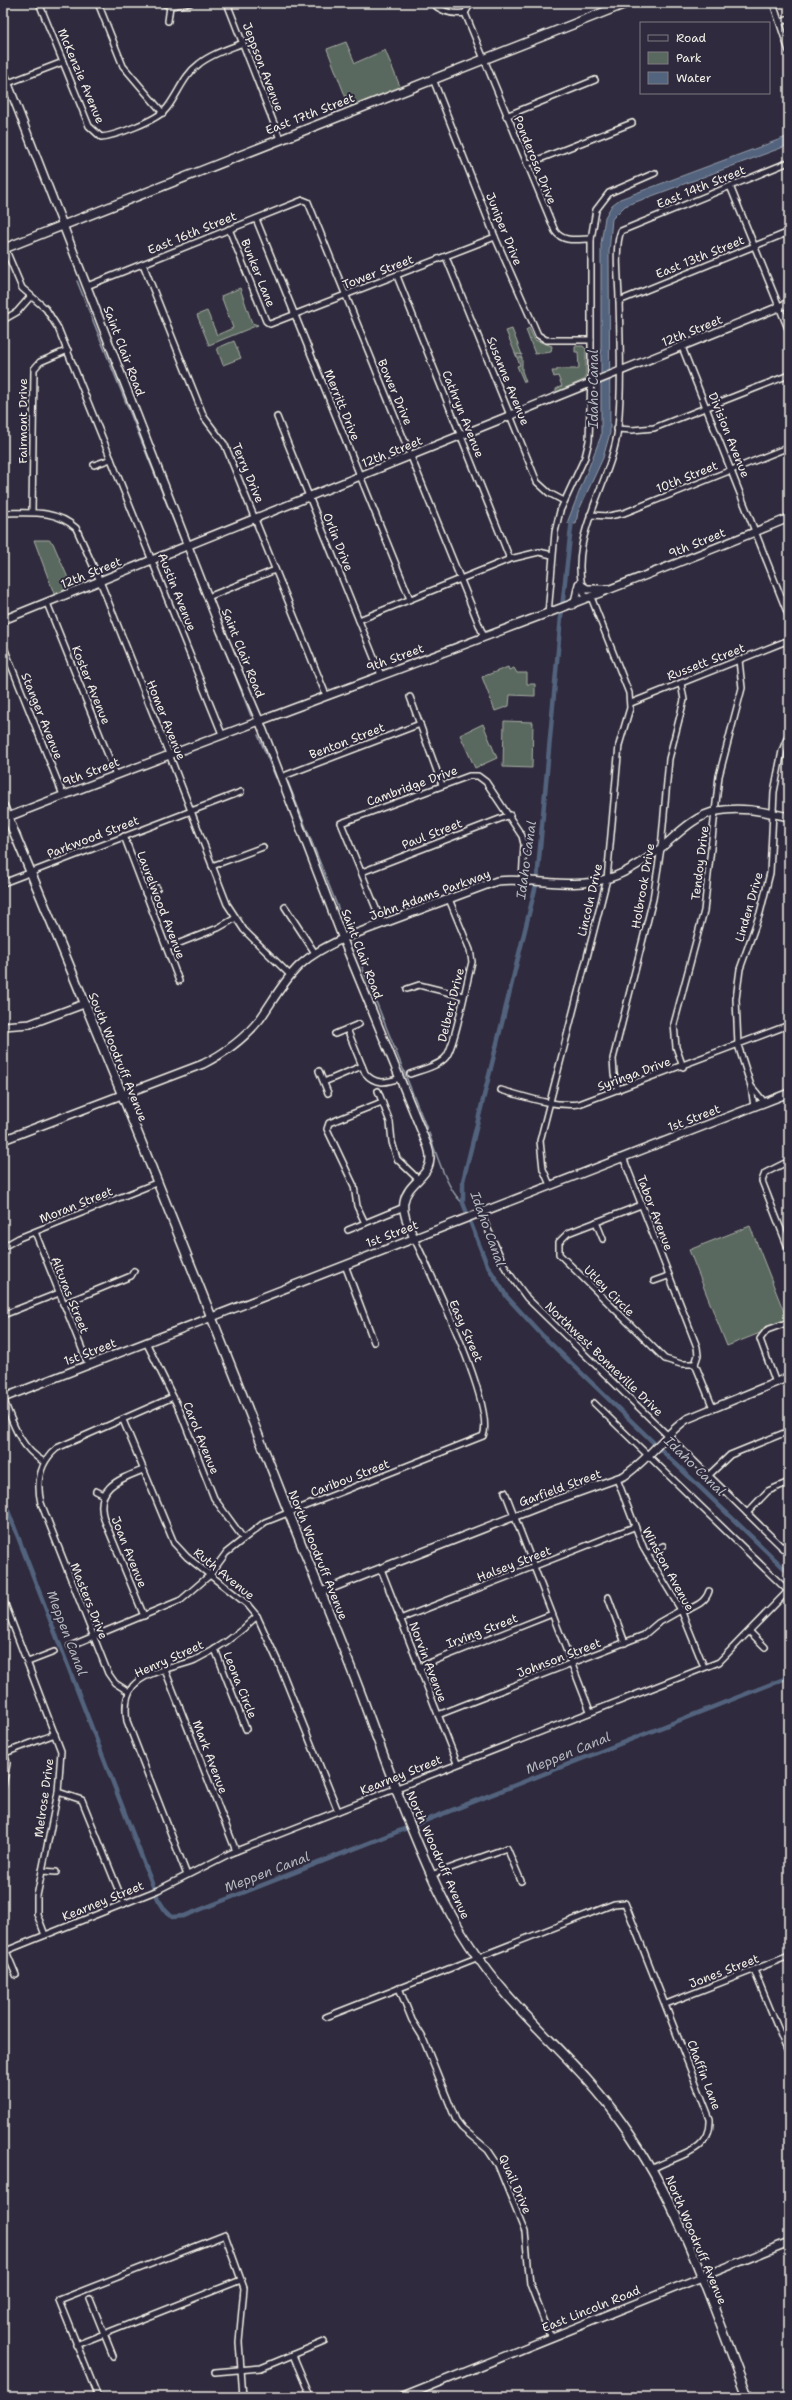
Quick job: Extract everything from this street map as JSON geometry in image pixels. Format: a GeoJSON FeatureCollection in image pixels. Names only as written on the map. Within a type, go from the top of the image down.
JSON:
{"type":"FeatureCollection","features":[{"type":"Feature","properties":{"kind":"main road","name":"East 17th Street"},"geometry":{"type":"LineString","coordinates":[[4,248],[627,3]]}},
{"type":"Feature","properties":{"kind":"main road","name":"South Woodruff Avenue"},"geometry":{"type":"LineString","coordinates":[[3,806],[122,1096],[210,1317]]}},
{"type":"Feature","properties":{"kind":"main road","name":"North Woodruff Avenue"},"geometry":{"type":"LineString","coordinates":[[210,1317],[289,1512],[413,1832],[458,1930],[510,1998],[602,2098],[623,2124],[652,2169],[669,2201],[701,2277],[748,2397]]}},
{"type":"Feature","properties":{"kind":"street","name":"McKenzie Avenue"},"geometry":{"type":"LineString","coordinates":[[39,3],[89,126],[96,134],[107,137],[163,113]]}},
{"type":"Feature","properties":{"kind":"street"},"geometry":{"type":"LineString","coordinates":[[98,3],[123,66],[163,113],[188,74],[198,64],[243,43]]}},
{"type":"Feature","properties":{"kind":"street"},"geometry":{"type":"LineString","coordinates":[[162,3],[170,6],[190,3]]}},
{"type":"Feature","properties":{"kind":"street","name":"Jeppson Avenue"},"geometry":{"type":"LineString","coordinates":[[227,3],[280,139]]}},
{"type":"Feature","properties":{"kind":"street"},"geometry":{"type":"LineString","coordinates":[[432,3],[437,8],[452,14],[465,12],[471,3]]}},
{"type":"Feature","properties":{"kind":"street"},"geometry":{"type":"LineString","coordinates":[[773,3],[781,22],[779,27],[789,51]]}},
{"type":"Feature","properties":{"kind":"street"},"geometry":{"type":"LineString","coordinates":[[168,21],[170,6]]}},
{"type":"Feature","properties":{"kind":"street","name":"Ponderosa Drive"},"geometry":{"type":"LineString","coordinates":[[465,12],[506,116],[542,203],[558,237],[567,240],[591,239]]}},
{"type":"Feature","properties":{"kind":"street"},"geometry":{"type":"LineString","coordinates":[[781,22],[789,19]]}},
{"type":"Feature","properties":{"kind":"street"},"geometry":{"type":"LineString","coordinates":[[5,84],[63,62]]}},
{"type":"Feature","properties":{"kind":"street","name":"Saint Clair Road"},"geometry":{"type":"LineString","coordinates":[[3,71],[5,84],[87,286],[208,597],[259,720],[431,1157],[428,1168],[406,1197],[404,1207]]}},
{"type":"Feature","properties":{"kind":"street","name":"Juniper Drive"},"geometry":{"type":"LineString","coordinates":[[433,79],[496,237],[538,335],[546,340],[591,340]]}},
{"type":"Feature","properties":{"kind":"street"},"geometry":{"type":"LineString","coordinates":[[506,116],[595,80]]}},
{"type":"Feature","properties":{"kind":"street"},"geometry":{"type":"LineString","coordinates":[[527,164],[632,123]]}},
{"type":"Feature","properties":{"kind":"street","name":"East 14th Street"},"geometry":{"type":"LineString","coordinates":[[619,301],[618,265],[621,231],[789,162]]}},
{"type":"Feature","properties":{"kind":"street"},"geometry":{"type":"LineString","coordinates":[[548,614],[555,532],[564,501],[587,449],[591,383],[591,239],[596,210],[603,200],[617,188],[655,173]]}},
{"type":"Feature","properties":{"kind":"street"},"geometry":{"type":"LineString","coordinates":[[730,186],[789,331]]}},
{"type":"Feature","properties":{"kind":"street","name":"East 16th Street"},"geometry":{"type":"LineString","coordinates":[[87,286],[305,200]]}},
{"type":"Feature","properties":{"kind":"street","name":"Bower Drive"},"geometry":{"type":"LineString","coordinates":[[305,200],[412,456],[460,580],[484,637]]}},
{"type":"Feature","properties":{"kind":"street","name":"Merritt Drive"},"geometry":{"type":"LineString","coordinates":[[256,219],[410,599]]}},
{"type":"Feature","properties":{"kind":"street","name":"Bunker Lane"},"geometry":{"type":"LineString","coordinates":[[229,229],[268,324]]}},
{"type":"Feature","properties":{"kind":"street","name":"East 13th Street"},"geometry":{"type":"LineString","coordinates":[[619,301],[789,232]]}},
{"type":"Feature","properties":{"kind":"street","name":"Tower Street"},"geometry":{"type":"LineString","coordinates":[[268,324],[346,296],[496,237]]}},
{"type":"Feature","properties":{"kind":"street","name":"Austin Avenue"},"geometry":{"type":"LineString","coordinates":[[4,248],[19,282],[52,316],[68,350],[222,734]]}},
{"type":"Feature","properties":{"kind":"street","name":"Susanne Avenue"},"geometry":{"type":"LineString","coordinates":[[446,257],[537,482],[549,493],[564,501]]}},
{"type":"Feature","properties":{"kind":"street","name":"Terry Drive"},"geometry":{"type":"LineString","coordinates":[[143,264],[204,417],[225,445],[256,518],[275,570],[326,695]]}},
{"type":"Feature","properties":{"kind":"street","name":"Cathryn Avenue"},"geometry":{"type":"LineString","coordinates":[[397,276],[510,560]]}},
{"type":"Feature","properties":{"kind":"street"},"geometry":{"type":"LineString","coordinates":[[3,320],[17,312],[31,296]]}},
{"type":"Feature","properties":{"kind":"street"},"geometry":{"type":"LineString","coordinates":[[572,605],[575,602],[579,584],[584,530],[612,458],[618,429],[616,374],[619,301]]}},
{"type":"Feature","properties":{"kind":"street","name":"12th Street"},"geometry":{"type":"LineString","coordinates":[[3,620],[789,303]]}},
{"type":"Feature","properties":{"kind":"street","name":"Division Avenue"},"geometry":{"type":"LineString","coordinates":[[682,347],[756,532]]}},
{"type":"Feature","properties":{"kind":"street","name":"Fairmont Drive"},"geometry":{"type":"LineString","coordinates":[[32,512],[34,369],[40,362],[68,350]]}},
{"type":"Feature","properties":{"kind":"street"},"geometry":{"type":"LineString","coordinates":[[618,429],[632,430],[654,428],[789,375]]}},
{"type":"Feature","properties":{"kind":"street","name":"Orlin Drive"},"geometry":{"type":"LineString","coordinates":[[277,417],[381,675]]}},
{"type":"Feature","properties":{"kind":"street","name":"10th Street"},"geometry":{"type":"LineString","coordinates":[[590,515],[609,516],[624,513],[789,447]]}},
{"type":"Feature","properties":{"kind":"street"},"geometry":{"type":"LineString","coordinates":[[94,465],[111,459]]}},
{"type":"Feature","properties":{"kind":"street","name":"Homer Avenue"},"geometry":{"type":"LineString","coordinates":[[3,513],[32,512],[57,516],[76,528],[100,581],[234,919],[253,940],[290,975]]}},
{"type":"Feature","properties":{"kind":"street","name":"9th Street"},"geometry":{"type":"LineString","coordinates":[[8,817],[326,695],[381,675],[401,672],[484,637],[572,605],[789,518]]}},
{"type":"Feature","properties":{"kind":"street"},"geometry":{"type":"LineString","coordinates":[[756,532],[789,617]]}},
{"type":"Feature","properties":{"kind":"street"},"geometry":{"type":"LineString","coordinates":[[359,620],[510,560],[539,552],[552,555]]}},
{"type":"Feature","properties":{"kind":"street"},"geometry":{"type":"LineString","coordinates":[[208,597],[275,570]]}},
{"type":"Feature","properties":{"kind":"street"},"geometry":{"type":"LineString","coordinates":[[579,584],[587,589],[612,589]]}},
{"type":"Feature","properties":{"kind":"street","name":"Lincoln Drive"},"geometry":{"type":"LineString","coordinates":[[550,1185],[542,1164],[540,1141],[607,879],[619,745],[629,715],[630,703],[629,693],[589,598],[579,584]]}},
{"type":"Feature","properties":{"kind":"street"},"geometry":{"type":"LineString","coordinates":[[782,599],[789,597]]}},
{"type":"Feature","properties":{"kind":"street","name":"Koster Avenue"},"geometry":{"type":"LineString","coordinates":[[47,603],[116,775]]}},
{"type":"Feature","properties":{"kind":"street","name":"Russett Street"},"geometry":{"type":"LineString","coordinates":[[630,703],[789,640]]}},
{"type":"Feature","properties":{"kind":"street","name":"Stanger Avenue"},"geometry":{"type":"LineString","coordinates":[[3,645],[63,795]]}},
{"type":"Feature","properties":{"kind":"street","name":"Tendoy Drive"},"geometry":{"type":"LineString","coordinates":[[683,1067],[676,1047],[674,1024],[704,911],[719,776],[740,698],[742,677],[739,660]]}},
{"type":"Feature","properties":{"kind":"street","name":"Holbrook Drive"},"geometry":{"type":"LineString","coordinates":[[618,1090],[614,1074],[613,1058],[653,899],[661,848],[669,759],[684,700],[681,683]]}},
{"type":"Feature","properties":{"kind":"street"},"geometry":{"type":"LineString","coordinates":[[410,697],[442,785]]}},
{"type":"Feature","properties":{"kind":"street","name":"Benton Street"},"geometry":{"type":"LineString","coordinates":[[281,777],[420,724]]}},
{"type":"Feature","properties":{"kind":"street","name":"Linden Drive"},"geometry":{"type":"LineString","coordinates":[[765,1103],[751,1086],[738,1045],[736,999],[740,969],[760,913],[770,873],[772,813],[779,764],[789,733]]}},
{"type":"Feature","properties":{"kind":"street","name":"Cambridge Drive"},"geometry":{"type":"LineString","coordinates":[[382,923],[341,823],[469,776],[478,776],[486,782],[510,815],[524,840],[522,881]]}},
{"type":"Feature","properties":{"kind":"street","name":"Parkwood Street"},"geometry":{"type":"LineString","coordinates":[[3,883],[241,792]]}},
{"type":"Feature","properties":{"kind":"street","name":"John Adams Parkway"},"geometry":{"type":"LineString","coordinates":[[3,1140],[203,1064],[230,1048],[259,1019],[290,975],[315,953],[344,938],[497,881],[522,881],[543,884],[574,885],[607,879],[635,866],[698,819],[716,811],[740,808],[789,816]]}},
{"type":"Feature","properties":{"kind":"street","name":"Paul Street"},"geometry":{"type":"LineString","coordinates":[[362,872],[510,815]]}},
{"type":"Feature","properties":{"kind":"street","name":"Laurelwood Avenue"},"geometry":{"type":"LineString","coordinates":[[124,836],[179,981]]}},
{"type":"Feature","properties":{"kind":"street"},"geometry":{"type":"LineString","coordinates":[[212,866],[263,847]]}},
{"type":"Feature","properties":{"kind":"street"},"geometry":{"type":"LineString","coordinates":[[145,893],[157,888]]}},
{"type":"Feature","properties":{"kind":"street","name":"Delbert Drive"},"geometry":{"type":"LineString","coordinates":[[410,1074],[440,1062],[446,1057],[452,1043],[472,957],[449,899]]}},
{"type":"Feature","properties":{"kind":"street"},"geometry":{"type":"LineString","coordinates":[[285,907],[315,953]]}},
{"type":"Feature","properties":{"kind":"street"},"geometry":{"type":"LineString","coordinates":[[167,948],[218,928],[234,919]]}},
{"type":"Feature","properties":{"kind":"street"},"geometry":{"type":"LineString","coordinates":[[407,989],[419,985],[463,996]]}},
{"type":"Feature","properties":{"kind":"street"},"geometry":{"type":"LineString","coordinates":[[3,1026],[30,1024],[84,1004]]}},
{"type":"Feature","properties":{"kind":"street"},"geometry":{"type":"LineString","coordinates":[[335,1034],[359,1024]]}},
{"type":"Feature","properties":{"kind":"street","name":"Syringa Drive"},"geometry":{"type":"LineString","coordinates":[[500,1090],[549,1102],[568,1105],[579,1104],[683,1067],[789,1025]]}},
{"type":"Feature","properties":{"kind":"street"},"geometry":{"type":"LineString","coordinates":[[347,1029],[365,1073],[375,1082],[386,1082],[400,1078]]}},
{"type":"Feature","properties":{"kind":"street"},"geometry":{"type":"LineString","coordinates":[[324,1082],[362,1066]]}},
{"type":"Feature","properties":{"kind":"street"},"geometry":{"type":"LineString","coordinates":[[319,1071],[328,1093]]}},
{"type":"Feature","properties":{"kind":"street","name":"Linden Drive"},"geometry":{"type":"LineString","coordinates":[[751,1086],[750,1094],[754,1107]]}},
{"type":"Feature","properties":{"kind":"street"},"geometry":{"type":"LineString","coordinates":[[378,1091],[390,1122],[392,1142],[397,1159],[419,1180]]}},
{"type":"Feature","properties":{"kind":"street","name":"1st Street"},"geometry":{"type":"LineString","coordinates":[[3,1398],[345,1264],[789,1093]]}},
{"type":"Feature","properties":{"kind":"street"},"geometry":{"type":"LineString","coordinates":[[365,1223],[357,1206],[354,1186],[327,1129],[329,1123],[382,1102]]}},
{"type":"Feature","properties":{"kind":"street","name":"Tabor Avenue"},"geometry":{"type":"LineString","coordinates":[[623,1157],[668,1276],[697,1347],[698,1355],[695,1364],[713,1408]]}},
{"type":"Feature","properties":{"kind":"street"},"geometry":{"type":"LineString","coordinates":[[789,1161],[765,1173],[762,1183],[789,1250]]}},
{"type":"Feature","properties":{"kind":"street","name":"Moran Street"},"geometry":{"type":"LineString","coordinates":[[3,1247],[35,1232],[156,1183]]}},
{"type":"Feature","properties":{"kind":"street","name":"Utley Circle"},"geometry":{"type":"LineString","coordinates":[[641,1205],[564,1236],[559,1242],[559,1254],[665,1359],[680,1364],[695,1364]]}},
{"type":"Feature","properties":{"kind":"street"},"geometry":{"type":"LineString","coordinates":[[348,1230],[404,1207],[414,1238]]}},
{"type":"Feature","properties":{"kind":"street","name":"Northwest Bonneville Drive"},"geometry":{"type":"LineString","coordinates":[[477,1214],[506,1269],[527,1298],[789,1554]]}},
{"type":"Feature","properties":{"kind":"street"},"geometry":{"type":"LineString","coordinates":[[596,1222],[603,1239]]}},
{"type":"Feature","properties":{"kind":"street","name":"Alturas Street"},"geometry":{"type":"LineString","coordinates":[[35,1232],[58,1293],[88,1364]]}},
{"type":"Feature","properties":{"kind":"street","name":"Easy Street"},"geometry":{"type":"LineString","coordinates":[[414,1238],[474,1376],[482,1407],[483,1436]]}},
{"type":"Feature","properties":{"kind":"street"},"geometry":{"type":"LineString","coordinates":[[345,1264],[374,1342]]}},
{"type":"Feature","properties":{"kind":"street"},"geometry":{"type":"LineString","coordinates":[[63,1304],[131,1276],[134,1271]]}},
{"type":"Feature","properties":{"kind":"street"},"geometry":{"type":"LineString","coordinates":[[654,1281],[668,1276]]}},
{"type":"Feature","properties":{"kind":"street"},"geometry":{"type":"LineString","coordinates":[[3,1315],[58,1293]]}},
{"type":"Feature","properties":{"kind":"street"},"geometry":{"type":"LineString","coordinates":[[776,1382],[760,1339],[767,1330],[789,1322]]}},
{"type":"Feature","properties":{"kind":"street","name":"Carol Avenue"},"geometry":{"type":"LineString","coordinates":[[146,1342],[173,1397],[214,1498],[243,1538]]}},
{"type":"Feature","properties":{"kind":"street","name":"Garfield Street"},"geometry":{"type":"LineString","coordinates":[[320,1592],[617,1479],[635,1469],[649,1456],[667,1435],[687,1419],[789,1378]]}},
{"type":"Feature","properties":{"kind":"street"},"geometry":{"type":"LineString","coordinates":[[3,1398],[22,1443],[35,1457],[44,1462],[61,1445],[123,1420],[173,1397]]}},
{"type":"Feature","properties":{"kind":"street"},"geometry":{"type":"LineString","coordinates":[[594,1403],[788,1592]]}},
{"type":"Feature","properties":{"kind":"street","name":"Ruth Avenue"},"geometry":{"type":"LineString","coordinates":[[123,1420],[174,1543],[187,1557],[247,1604],[257,1616],[279,1664],[338,1811]]}},
{"type":"Feature","properties":{"kind":"street"},"geometry":{"type":"LineString","coordinates":[[709,1475],[730,1455],[789,1431]]}},
{"type":"Feature","properties":{"kind":"street","name":"Caribou Street"},"geometry":{"type":"LineString","coordinates":[[70,1646],[182,1600],[210,1575],[226,1553],[265,1522],[483,1436]]}},
{"type":"Feature","properties":{"kind":"street","name":"Masters Drive"},"geometry":{"type":"LineString","coordinates":[[44,1462],[39,1480],[41,1503],[112,1679],[129,1692]]}},
{"type":"Feature","properties":{"kind":"street"},"geometry":{"type":"LineString","coordinates":[[96,1491],[104,1495],[115,1482],[144,1470]]}},
{"type":"Feature","properties":{"kind":"street","name":"Winston Avenue"},"geometry":{"type":"LineString","coordinates":[[617,1479],[634,1527],[646,1554],[681,1611],[704,1668]]}},
{"type":"Feature","properties":{"kind":"street"},"geometry":{"type":"LineString","coordinates":[[747,1512],[768,1491],[789,1482]]}},
{"type":"Feature","properties":{"kind":"street"},"geometry":{"type":"LineString","coordinates":[[505,1492],[590,1712]]}},
{"type":"Feature","properties":{"kind":"street","name":"Joan Avenue"},"geometry":{"type":"LineString","coordinates":[[104,1495],[102,1512],[144,1616]]}},
{"type":"Feature","properties":{"kind":"street","name":"Halsey Street"},"geometry":{"type":"LineString","coordinates":[[400,1619],[634,1527]]}},
{"type":"Feature","properties":{"kind":"street"},"geometry":{"type":"LineString","coordinates":[[782,1548],[789,1541]]}},
{"type":"Feature","properties":{"kind":"street"},"geometry":{"type":"LineString","coordinates":[[646,1554],[663,1546]]}},
{"type":"Feature","properties":{"kind":"street","name":"Norvin Avenue"},"geometry":{"type":"LineString","coordinates":[[381,1569],[457,1763]]}},
{"type":"Feature","properties":{"kind":"street","name":"Johnson Street"},"geometry":{"type":"LineString","coordinates":[[438,1715],[644,1635],[658,1623],[681,1611],[701,1604],[707,1598],[709,1591]]}},
{"type":"Feature","properties":{"kind":"street","name":"Kearney Street"},"geometry":{"type":"LineString","coordinates":[[5,1952],[158,1890],[236,1851],[457,1763],[719,1662],[788,1592]]}},
{"type":"Feature","properties":{"kind":"street"},"geometry":{"type":"LineString","coordinates":[[608,1598],[625,1643]]}},
{"type":"Feature","properties":{"kind":"street","name":"Melrose Drive"},"geometry":{"type":"LineString","coordinates":[[3,1599],[61,1751],[58,1792],[37,1896],[37,1914],[45,1935]]}},
{"type":"Feature","properties":{"kind":"street","name":"Irving Street"},"geometry":{"type":"LineString","coordinates":[[420,1667],[552,1614]]}},
{"type":"Feature","properties":{"kind":"street","name":"Henry Street"},"geometry":{"type":"LineString","coordinates":[[129,1692],[141,1680],[195,1660],[215,1649],[244,1630],[257,1616]]}},
{"type":"Feature","properties":{"kind":"street"},"geometry":{"type":"LineString","coordinates":[[750,1632],[765,1647]]}},
{"type":"Feature","properties":{"kind":"street","name":"Leona Circle"},"geometry":{"type":"LineString","coordinates":[[215,1649],[246,1729]]}},
{"type":"Feature","properties":{"kind":"street"},"geometry":{"type":"LineString","coordinates":[[28,1662],[54,1652]]}},
{"type":"Feature","properties":{"kind":"street","name":"Mark Avenue"},"geometry":{"type":"LineString","coordinates":[[165,1670],[236,1851]]}},
{"type":"Feature","properties":{"kind":"street"},"geometry":{"type":"LineString","coordinates":[[129,1692],[126,1703],[127,1721],[187,1875]]}},
{"type":"Feature","properties":{"kind":"street"},"geometry":{"type":"LineString","coordinates":[[3,1786],[7,1763],[4,1750],[55,1734]]}},
{"type":"Feature","properties":{"kind":"street"},"geometry":{"type":"LineString","coordinates":[[58,1792],[82,1800],[124,1904]]}},
{"type":"Feature","properties":{"kind":"street"},"geometry":{"type":"LineString","coordinates":[[432,1875],[507,1848],[521,1881]]}},
{"type":"Feature","properties":{"kind":"street"},"geometry":{"type":"LineString","coordinates":[[42,1871],[56,1872]]}},
{"type":"Feature","properties":{"kind":"street"},"geometry":{"type":"LineString","coordinates":[[326,2017],[614,1904],[625,1903],[666,2004]]}},
{"type":"Feature","properties":{"kind":"street"},"geometry":{"type":"LineString","coordinates":[[5,1952],[16,1975]]}},
{"type":"Feature","properties":{"kind":"street","name":"Jones Street"},"geometry":{"type":"LineString","coordinates":[[666,2004],[789,1956]]}},
{"type":"Feature","properties":{"kind":"street"},"geometry":{"type":"LineString","coordinates":[[754,1970],[789,2055]]}},
{"type":"Feature","properties":{"kind":"street","name":"Quail Drive"},"geometry":{"type":"LineString","coordinates":[[399,1988],[412,2020],[422,2036],[456,2120],[462,2128],[488,2150],[498,2165],[525,2232],[530,2284],[551,2338]]}},
{"type":"Feature","properties":{"kind":"street","name":"Chaffin Lane"},"geometry":{"type":"LineString","coordinates":[[652,2169],[699,2148],[706,2141],[711,2129],[710,2119],[706,2107],[666,2004]]}},
{"type":"Feature","properties":{"kind":"street"},"geometry":{"type":"LineString","coordinates":[[98,2397],[59,2300],[225,2235],[244,2288],[239,2342],[243,2397]]}},
{"type":"Feature","properties":{"kind":"street","name":"East Lincoln Road"},"geometry":{"type":"LineString","coordinates":[[403,2397],[789,2242]]}},
{"type":"Feature","properties":{"kind":"street"},"geometry":{"type":"LineString","coordinates":[[76,2345],[241,2280]]}},
{"type":"Feature","properties":{"kind":"street"},"geometry":{"type":"LineString","coordinates":[[90,2299],[113,2356]]}},
{"type":"Feature","properties":{"kind":"street"},"geometry":{"type":"LineString","coordinates":[[215,2372],[241,2371],[261,2368],[324,2342]]}},
{"type":"Feature","properties":{"kind":"street"},"geometry":{"type":"LineString","coordinates":[[293,2355],[309,2393]]}},
{"type":"Feature","properties":{"kind":"green space"},"geometry":{"type":"Polygon","coordinates":[[[346,42],[355,63],[385,50],[402,91],[351,111],[327,49],[346,42]]]}},
{"type":"Feature","properties":{"kind":"green space"},"geometry":{"type":"Polygon","coordinates":[[[240,288],[252,323],[258,325],[209,345],[197,315],[207,311],[217,335],[233,328],[221,296],[240,288]]]}},
{"type":"Feature","properties":{"kind":"green space"},"geometry":{"type":"Polygon","coordinates":[[[529,328],[535,340],[552,346],[551,352],[535,354],[526,330],[529,328]]]}},
{"type":"Feature","properties":{"kind":"green space"},"geometry":{"type":"Polygon","coordinates":[[[512,329],[522,355],[517,354],[517,357],[522,357],[522,371],[526,382],[524,382],[517,366],[520,365],[506,331],[512,329]]]}},
{"type":"Feature","properties":{"kind":"green space"},"geometry":{"type":"Polygon","coordinates":[[[234,341],[241,358],[223,365],[217,348],[234,341]]]}},
{"type":"Feature","properties":{"kind":"green space"},"geometry":{"type":"Polygon","coordinates":[[[575,346],[583,346],[586,349],[586,379],[556,392],[556,389],[562,386],[558,376],[554,377],[552,371],[557,371],[557,369],[579,369],[578,352],[575,352],[575,346]]]}},
{"type":"Feature","properties":{"kind":"green space"},"geometry":{"type":"Polygon","coordinates":[[[34,540],[49,540],[53,543],[74,592],[56,599],[34,540]]]}},
{"type":"Feature","properties":{"kind":"green space"},"geometry":{"type":"Polygon","coordinates":[[[508,667],[509,670],[514,668],[517,673],[527,673],[527,684],[535,684],[535,696],[510,695],[509,706],[495,711],[482,677],[508,667]]]}},
{"type":"Feature","properties":{"kind":"green space"},"geometry":{"type":"Polygon","coordinates":[[[504,721],[533,722],[532,768],[503,767],[504,721]]]}},
{"type":"Feature","properties":{"kind":"green space"},"geometry":{"type":"Polygon","coordinates":[[[483,724],[497,758],[475,768],[460,735],[483,724]]]}},
{"type":"Feature","properties":{"kind":"green space"},"geometry":{"type":"Polygon","coordinates":[[[750,1226],[788,1322],[727,1346],[689,1250],[750,1226]]]}},
{"type":"Feature","properties":{"kind":"water","name":"Idaho Canal"},"geometry":{"type":"Polygon","coordinates":[[[789,136],[789,145],[625,206],[612,219],[609,252],[610,433],[603,458],[578,512],[576,524],[567,523],[601,436],[601,244],[605,217],[612,205],[620,199],[789,136]]]}},
{"type":"Feature","properties":{"kind":"waterway"},"geometry":{"type":"LineString","coordinates":[[77,281],[182,542]]}},
{"type":"Feature","properties":{"kind":"waterway","name":"Idaho Canal"},"geometry":{"type":"LineString","coordinates":[[572,519],[561,617],[537,881],[463,1181],[463,1203],[487,1265],[507,1297],[542,1335],[789,1573]]}},
{"type":"Feature","properties":{"kind":"waterway"},"geometry":{"type":"LineString","coordinates":[[187,556],[202,593]]}},
{"type":"Feature","properties":{"kind":"waterway"},"geometry":{"type":"LineString","coordinates":[[226,652],[251,716]]}},
{"type":"Feature","properties":{"kind":"waterway"},"geometry":{"type":"LineString","coordinates":[[258,735],[276,778]]}},
{"type":"Feature","properties":{"kind":"waterway"},"geometry":{"type":"LineString","coordinates":[[288,782],[346,928]]}},
{"type":"Feature","properties":{"kind":"waterway"},"geometry":{"type":"LineString","coordinates":[[353,944],[427,1129]]}},
{"type":"Feature","properties":{"kind":"waterway"},"geometry":{"type":"LineString","coordinates":[[429,1133],[447,1181],[457,1198],[463,1203]]}},
{"type":"Feature","properties":{"kind":"waterway","name":"Meppen Canal"},"geometry":{"type":"LineString","coordinates":[[3,1498],[158,1899],[165,1910],[172,1917],[184,1916],[789,1677]]}}]}
